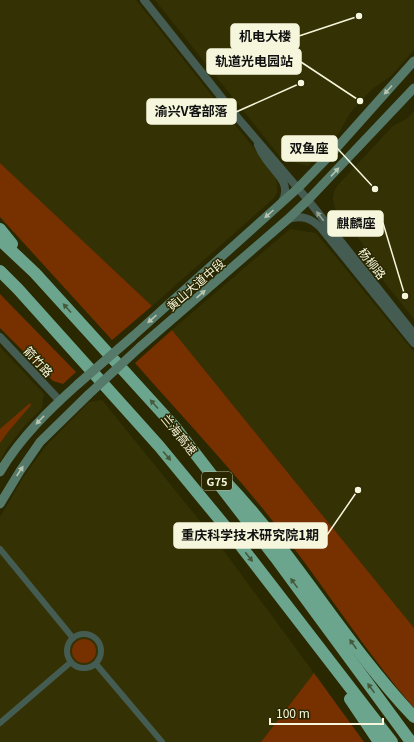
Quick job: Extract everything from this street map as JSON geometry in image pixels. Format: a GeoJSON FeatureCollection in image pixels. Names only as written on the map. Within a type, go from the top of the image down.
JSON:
{"type":"FeatureCollection","features":[{"type":"Feature","properties":{"kind":"highway"},"geometry":{"type":"LineString","coordinates":[[0,229],[35,273]]}},
{"type":"Feature","properties":{"kind":"highway","name":"兰海高速"},"geometry":{"type":"LineString","coordinates":[[0,240],[35,273],[174,426],[275,557],[411,742]]}},
{"type":"Feature","properties":{"kind":"highway","name":"兰海高速"},"geometry":{"type":"LineString","coordinates":[[0,271],[18,289],[159,446],[234,537],[295,615]]}},
{"type":"Feature","properties":{"kind":"highway"},"geometry":{"type":"LineString","coordinates":[[174,426],[235,491],[284,549],[363,658],[391,692],[414,716]]}},
{"type":"Feature","properties":{"kind":"highway"},"geometry":{"type":"LineString","coordinates":[[295,615],[392,742]]}},
{"type":"Feature","properties":{"kind":"highway","name":"G75"},"geometry":{"type":"LineString","coordinates":[[295,615],[379,742]]}},
{"type":"Feature","properties":{"kind":"main road","name":"黄山大道中段"},"geometry":{"type":"LineString","coordinates":[[0,472],[28,433],[60,401],[298,188],[414,61]]}},
{"type":"Feature","properties":{"kind":"main road","name":"黄山大道中段"},"geometry":{"type":"LineString","coordinates":[[0,504],[40,442],[88,395],[140,348],[288,219],[308,200],[414,88]]}},
{"type":"Feature","properties":{"kind":"street"},"geometry":{"type":"LineString","coordinates":[[144,0],[255,139],[264,156],[285,185],[286,194],[280,204]]}},
{"type":"Feature","properties":{"kind":"street","name":"杨柳路"},"geometry":{"type":"LineString","coordinates":[[255,139],[308,200],[414,334]]}},
{"type":"Feature","properties":{"kind":"street","name":"杨柳路"},"geometry":{"type":"LineString","coordinates":[[288,219],[297,216],[307,218],[321,228],[414,343]]}},
{"type":"Feature","properties":{"kind":"street","name":"箭竹路"},"geometry":{"type":"LineString","coordinates":[[0,337],[60,401]]}},
{"type":"Feature","properties":{"kind":"street"},"geometry":{"type":"LineString","coordinates":[[0,549],[73,638]]}},
{"type":"Feature","properties":{"kind":"street"},"geometry":{"type":"LineString","coordinates":[[84,634],[95,637],[101,647],[101,653],[96,664],[86,668],[75,666],[71,662],[68,658],[67,647],[73,638],[84,634]]}},
{"type":"Feature","properties":{"kind":"street"},"geometry":{"type":"LineString","coordinates":[[0,723],[71,662]]}},
{"type":"Feature","properties":{"kind":"street"},"geometry":{"type":"LineString","coordinates":[[96,664],[162,742]]}},
{"type":"Feature","properties":{"kind":"shaded area"},"geometry":{"type":"Polygon","coordinates":[[[0,0],[136,0],[275,175],[277,192],[274,198],[152,306],[0,163],[0,0]]]}},
{"type":"Feature","properties":{"kind":"shaded area"},"geometry":{"type":"Polygon","coordinates":[[[155,0],[414,0],[414,50],[391,76],[371,90],[350,113],[339,133],[308,166],[282,159],[155,0]]]}},
{"type":"Feature","properties":{"kind":"shaded area"},"geometry":{"type":"Polygon","coordinates":[[[414,111],[414,319],[377,273],[362,243],[336,211],[333,199],[337,186],[393,126],[408,118],[414,111]]]}},
{"type":"Feature","properties":{"kind":"shaded area"},"geometry":{"type":"Polygon","coordinates":[[[0,163],[152,306],[112,340],[0,217],[0,163]]]}},
{"type":"Feature","properties":{"kind":"shaded area"},"geometry":{"type":"Polygon","coordinates":[[[290,229],[316,233],[414,352],[414,628],[172,330],[290,229]]]}},
{"type":"Feature","properties":{"kind":"shaded area"},"geometry":{"type":"Polygon","coordinates":[[[0,294],[76,372],[63,384],[53,381],[0,328],[0,294]]]}},
{"type":"Feature","properties":{"kind":"shaded area"},"geometry":{"type":"Polygon","coordinates":[[[172,330],[414,628],[414,708],[397,688],[272,520],[234,474],[135,363],[172,330]]]}},
{"type":"Feature","properties":{"kind":"shaded area"},"geometry":{"type":"Polygon","coordinates":[[[0,347],[44,394],[42,408],[25,425],[7,448],[0,461],[0,347]]]}},
{"type":"Feature","properties":{"kind":"shaded area"},"geometry":{"type":"Polygon","coordinates":[[[102,400],[221,547],[314,673],[261,742],[0,742],[0,517],[24,476],[46,446],[89,402],[102,400]]]}},
{"type":"Feature","properties":{"kind":"shaded area"},"geometry":{"type":"Polygon","coordinates":[[[30,403],[31,405],[0,443],[0,429],[30,403]]]}},
{"type":"Feature","properties":{"kind":"shaded area"},"geometry":{"type":"Polygon","coordinates":[[[84,639],[89,640],[95,646],[95,656],[89,662],[84,663],[79,662],[73,656],[72,651],[73,646],[79,640],[84,639]]]}},
{"type":"Feature","properties":{"kind":"shaded area"},"geometry":{"type":"Polygon","coordinates":[[[314,673],[364,742],[261,742],[314,673]]]}},
{"type":"Feature","properties":{"kind":"place","name":"机电大楼"},"geometry":{"type":"Point","coordinates":[359,16]}},
{"type":"Feature","properties":{"kind":"place","name":"渝兴V客部落"},"geometry":{"type":"Point","coordinates":[301,83]}},
{"type":"Feature","properties":{"kind":"place","name":"轨道光电园站"},"geometry":{"type":"Point","coordinates":[360,101]}},
{"type":"Feature","properties":{"kind":"place","name":"双鱼座"},"geometry":{"type":"Point","coordinates":[375,189]}},
{"type":"Feature","properties":{"kind":"place","name":"麒麟座"},"geometry":{"type":"Point","coordinates":[405,296]}},
{"type":"Feature","properties":{"kind":"place","name":"重庆科学技术研究院1期"},"geometry":{"type":"Point","coordinates":[358,490]}}]}
